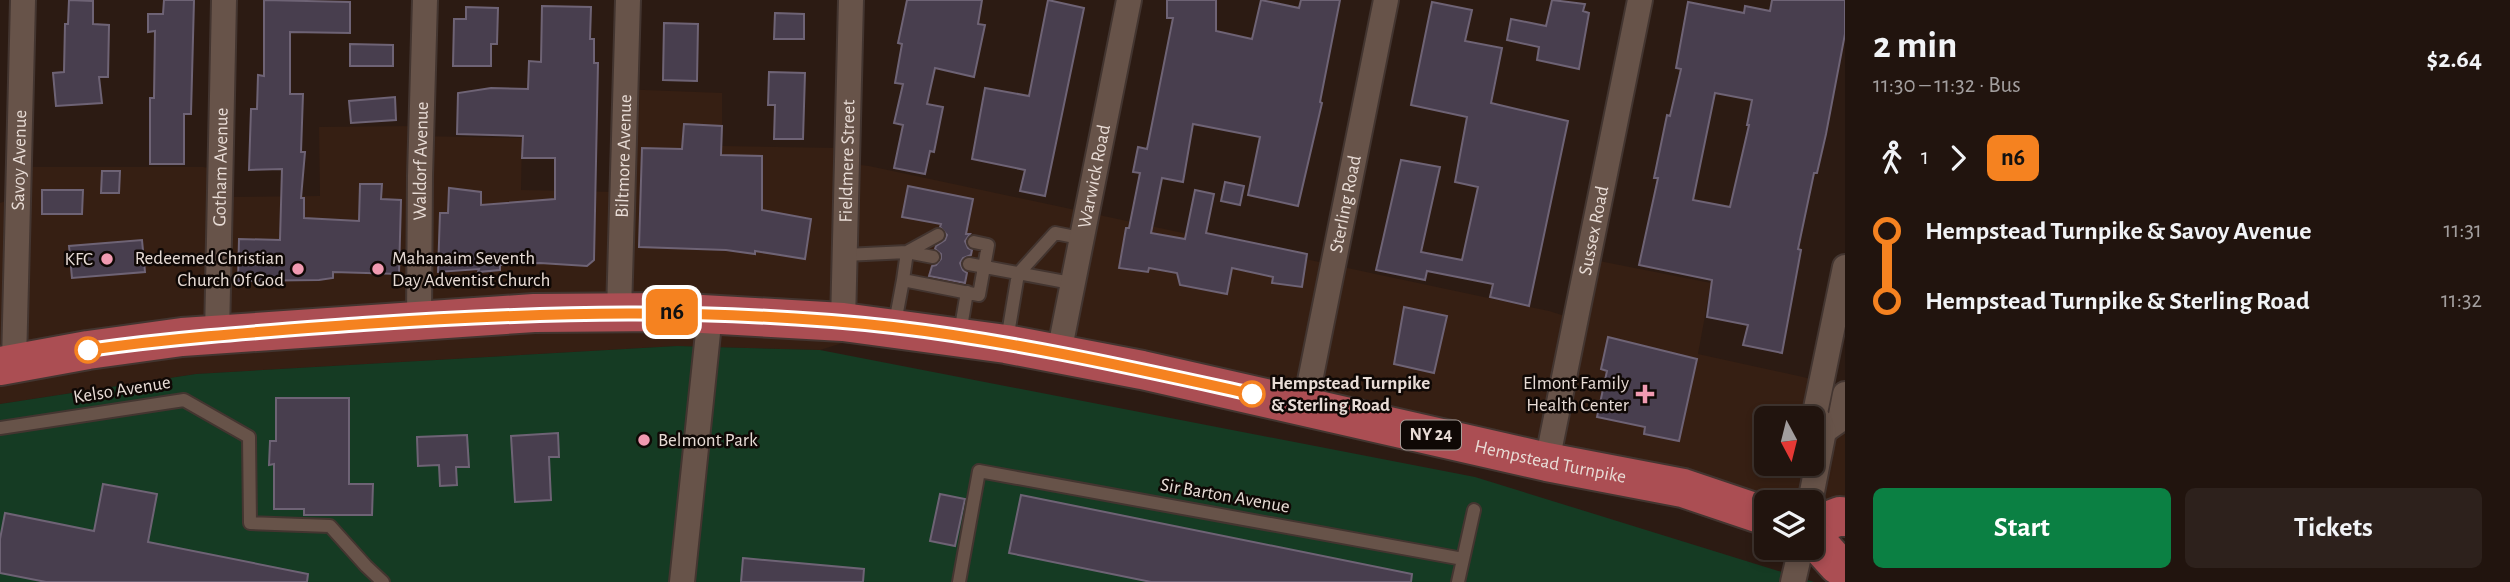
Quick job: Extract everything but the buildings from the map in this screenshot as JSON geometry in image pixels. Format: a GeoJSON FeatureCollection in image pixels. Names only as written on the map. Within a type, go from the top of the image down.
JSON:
{"type":"FeatureCollection","features":[{"type":"Feature","properties":{"kind":"main road","name":"Hempstead Turnpike"},"geometry":{"type":"LineString","coordinates":[[7,364],[147,341],[534,313],[710,314],[843,322],[894,327],[1059,353],[1547,462],[1683,488],[1754,512]]}},
{"type":"Feature","properties":{"kind":"main road"},"geometry":{"type":"LineString","coordinates":[[1824,522],[1840,516],[1845,517]]}},
{"type":"Feature","properties":{"kind":"main road"},"geometry":{"type":"LineString","coordinates":[[1824,549],[1838,565],[1845,567]]}},
{"type":"Feature","properties":{"kind":"street","name":"Savoy Avenue"},"geometry":{"type":"LineString","coordinates":[[7,364],[23,0]]}},
{"type":"Feature","properties":{"kind":"street","name":"Gotham Avenue"},"geometry":{"type":"LineString","coordinates":[[217,335],[224,0]]}},
{"type":"Feature","properties":{"kind":"street","name":"Waldorf Avenue"},"geometry":{"type":"LineString","coordinates":[[419,320],[425,0]]}},
{"type":"Feature","properties":{"kind":"street","name":"Biltmore Avenue"},"geometry":{"type":"LineString","coordinates":[[619,312],[628,0]]}},
{"type":"Feature","properties":{"kind":"street","name":"Fieldmere Street"},"geometry":{"type":"LineString","coordinates":[[843,322],[851,0]]}},
{"type":"Feature","properties":{"kind":"street","name":"Warwick Road"},"geometry":{"type":"LineString","coordinates":[[1059,353],[1129,0]]}},
{"type":"Feature","properties":{"kind":"street","name":"Sterling Road"},"geometry":{"type":"LineString","coordinates":[[1305,406],[1386,0]]}},
{"type":"Feature","properties":{"kind":"street","name":"Sussex Road"},"geometry":{"type":"LineString","coordinates":[[1547,462],[1640,0]]}},
{"type":"Feature","properties":{"kind":"street"},"geometry":{"type":"LineString","coordinates":[[1816,406],[1845,267]]}},
{"type":"Feature","properties":{"kind":"street"},"geometry":{"type":"LineString","coordinates":[[682,582],[710,314]]}},
{"type":"Feature","properties":{"kind":"street"},"geometry":{"type":"LineString","coordinates":[[1824,431],[1840,420],[1845,394]]}},
{"type":"Feature","properties":{"kind":"street"},"geometry":{"type":"LineString","coordinates":[[1793,582],[1798,560]]}},
{"type":"Feature","properties":{"kind":"lane"},"geometry":{"type":"LineString","coordinates":[[1006,344],[1018,274],[1055,233],[1080,239]]}},
{"type":"Feature","properties":{"kind":"lane"},"geometry":{"type":"LineString","coordinates":[[907,252],[938,234]]}},
{"type":"Feature","properties":{"kind":"lane"},"geometry":{"type":"LineString","coordinates":[[903,280],[979,295],[988,245],[974,242]]}},
{"type":"Feature","properties":{"kind":"lane"},"geometry":{"type":"LineString","coordinates":[[894,327],[907,252]]}},
{"type":"Feature","properties":{"kind":"lane"},"geometry":{"type":"LineString","coordinates":[[845,255],[907,252],[933,257]]}},
{"type":"Feature","properties":{"kind":"lane"},"geometry":{"type":"LineString","coordinates":[[969,264],[1071,283]]}},
{"type":"Feature","properties":{"kind":"lane"},"geometry":{"type":"LineString","coordinates":[[960,337],[967,292]]}},
{"type":"Feature","properties":{"kind":"lane","name":"Kelso Avenue"},"geometry":{"type":"LineString","coordinates":[[0,428],[184,400],[248,437],[250,523],[330,526],[383,582]]}},
{"type":"Feature","properties":{"kind":"lane","name":"Sir Barton Avenue"},"geometry":{"type":"LineString","coordinates":[[959,582],[979,471],[1463,559]]}},
{"type":"Feature","properties":{"kind":"lane"},"geometry":{"type":"LineString","coordinates":[[1458,582],[1474,510]]}},
{"type":"Feature","properties":{"kind":"lane"},"geometry":{"type":"LineString","coordinates":[[363,582],[366,566]]}},
{"type":"Feature","properties":{"kind":"shaded area"},"geometry":{"type":"Polygon","coordinates":[[[619,89],[722,93],[722,146],[842,148],[842,163],[869,166],[1549,311],[1571,318],[1584,258],[1711,283],[1698,354],[1803,377],[1821,382],[1845,394],[1845,517],[1824,508],[1824,490],[1754,490],[1754,500],[894,327],[820,350],[677,346],[196,374],[0,404],[0,203],[9,200],[13,167],[203,167],[224,170],[224,197],[320,196],[319,127],[415,126],[416,136],[522,138],[521,190],[616,192],[619,89]]]}},
{"type":"Feature","properties":{"kind":"green space","name":"Belmont Park"},"geometry":{"type":"Polygon","coordinates":[[[677,346],[820,350],[1475,477],[1814,582],[0,582],[0,404],[196,374],[677,346]]]}},
{"type":"Feature","properties":{"kind":"bus line","name":"n6"},"geometry":{"type":"LineString","coordinates":[[88,350],[183,337],[419,320],[534,313],[667,312],[763,316],[894,327],[1059,353],[1252,394]]}},
{"type":"Feature","properties":{"kind":"place","name":"KFC"},"geometry":{"type":"Point","coordinates":[107,259]}},
{"type":"Feature","properties":{"kind":"place","name":"Redeemed Christian Church Of God"},"geometry":{"type":"Point","coordinates":[298,269]}},
{"type":"Feature","properties":{"kind":"place","name":"Mahanaim Seventh Day Adventist Church"},"geometry":{"type":"Point","coordinates":[378,269]}},
{"type":"Feature","properties":{"kind":"place","name":"Hempstead Turnpike & Sterling Road"},"geometry":{"type":"Point","coordinates":[1252,394]}},
{"type":"Feature","properties":{"kind":"place","name":"Elmont Family Health Center"},"geometry":{"type":"Point","coordinates":[1645,394]}},
{"type":"Feature","properties":{"kind":"place","name":"Belmont Park"},"geometry":{"type":"Point","coordinates":[644,440]}}]}
